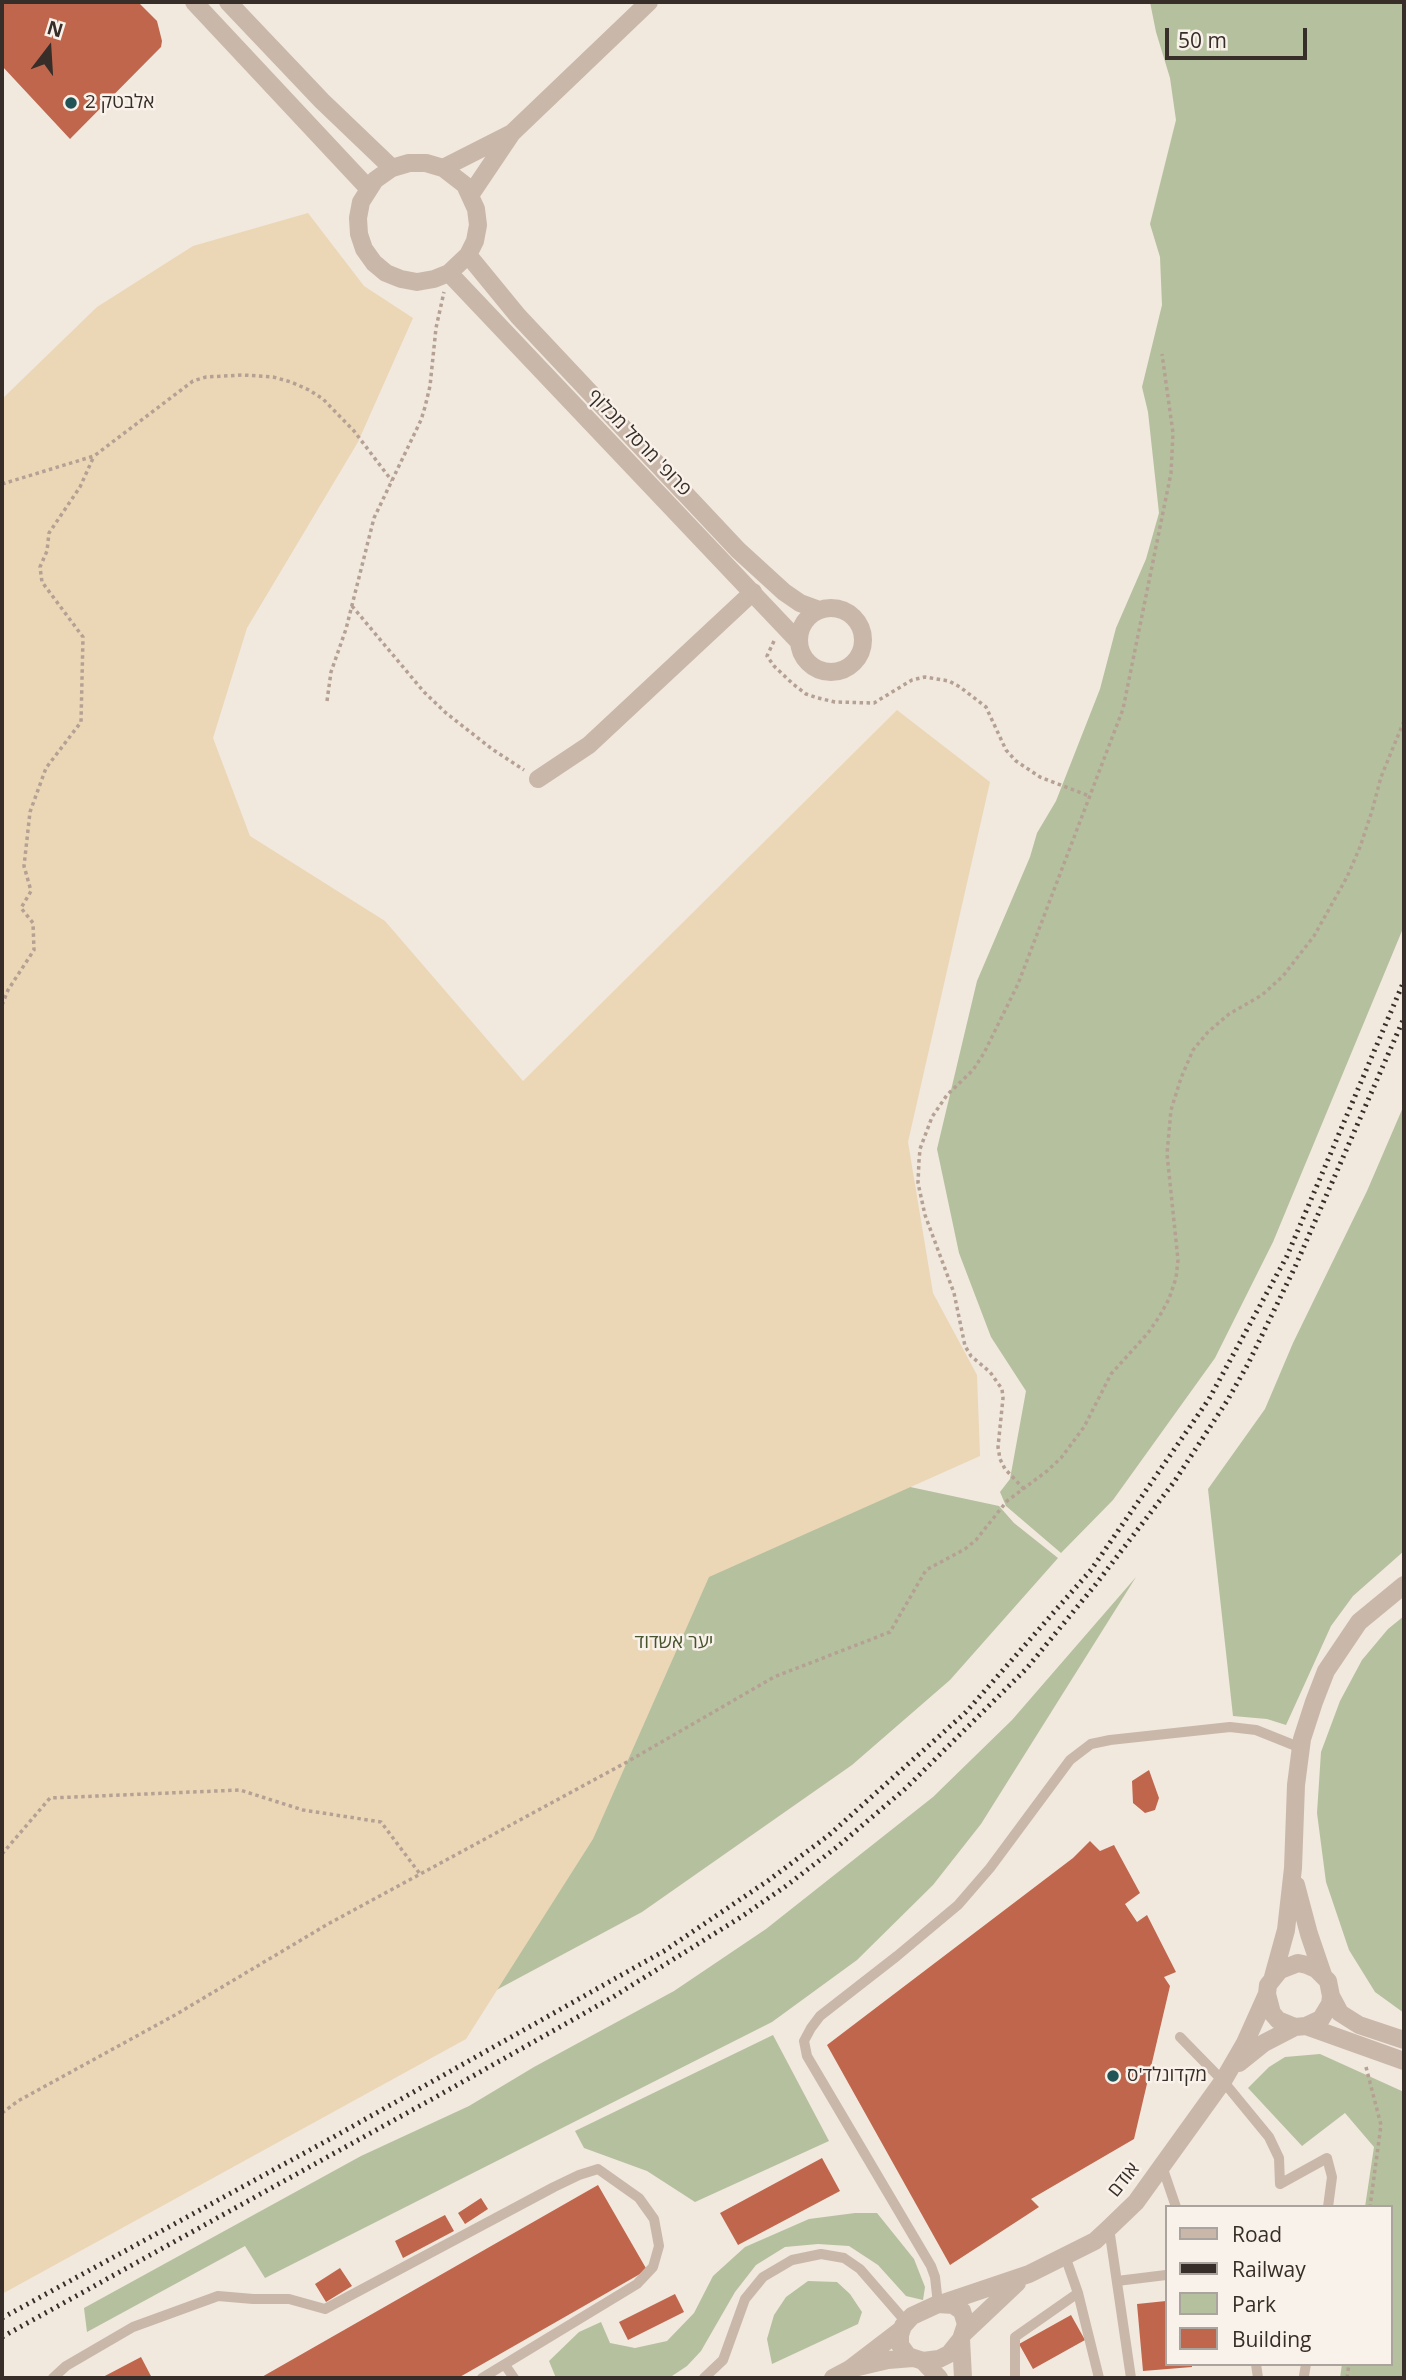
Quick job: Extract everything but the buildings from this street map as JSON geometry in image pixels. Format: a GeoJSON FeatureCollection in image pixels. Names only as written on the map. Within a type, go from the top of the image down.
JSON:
{"type":"FeatureCollection","features":[{"type":"Feature","properties":{"kind":"street"},"geometry":{"type":"LineString","coordinates":[[194,2],[368,188]]}},
{"type":"Feature","properties":{"kind":"street"},"geometry":{"type":"LineString","coordinates":[[228,2],[322,101],[392,168]]}},
{"type":"Feature","properties":{"kind":"street"},"geometry":{"type":"LineString","coordinates":[[471,194],[512,133],[649,2]]}},
{"type":"Feature","properties":{"kind":"street"},"geometry":{"type":"LineString","coordinates":[[443,168],[512,133]]}},
{"type":"Feature","properties":{"kind":"street"},"geometry":{"type":"LineString","coordinates":[[409,163],[426,163],[443,168],[458,177],[471,194],[478,225],[475,241],[468,255],[449,273],[418,282],[401,279],[386,273],[374,263],[365,250],[359,234],[361,202],[368,188],[392,168],[409,163]]}},
{"type":"Feature","properties":{"kind":"street","name":"פרופ' מרסל מכלוף"},"geometry":{"type":"LineString","coordinates":[[468,255],[518,316],[738,550],[784,592],[800,603],[819,610]]}},
{"type":"Feature","properties":{"kind":"street","name":"פרופ' מרסל מכלוף"},"geometry":{"type":"LineString","coordinates":[[449,273],[799,642]]}},
{"type":"Feature","properties":{"kind":"street"},"geometry":{"type":"LineString","coordinates":[[538,779],[589,745],[753,592]]}},
{"type":"Feature","properties":{"kind":"street"},"geometry":{"type":"LineString","coordinates":[[840,609],[858,621],[863,631],[861,652],[848,668],[826,672],[807,662],[799,642],[804,623],[819,610],[840,609]]}},
{"type":"Feature","properties":{"kind":"street"},"geometry":{"type":"LineString","coordinates":[[1404,1585],[1359,1622],[1326,1671],[1314,1702],[1301,1748],[1296,1785],[1293,1868],[1286,1930],[1267,1994],[1272,2013],[1278,2020],[1360,2045],[1404,2062]]}},
{"type":"Feature","properties":{"kind":"street"},"geometry":{"type":"LineString","coordinates":[[1293,1868],[1298,1897],[1323,1975],[1340,2013],[1359,2025],[1404,2040]]}},
{"type":"Feature","properties":{"kind":"street"},"geometry":{"type":"LineString","coordinates":[[1273,1977],[1288,1965],[1298,1964],[1316,1969],[1323,1975]]}},
{"type":"Feature","properties":{"kind":"street","name":"אודם"},"geometry":{"type":"LineString","coordinates":[[940,2304],[1028,2274],[1095,2241],[1109,2228],[1136,2202],[1223,2081],[1245,2043],[1267,1994]]}},
{"type":"Feature","properties":{"kind":"street"},"geometry":{"type":"LineString","coordinates":[[1301,2027],[1314,2024],[1326,2012],[1331,1996]]}},
{"type":"Feature","properties":{"kind":"street","name":"אודם"},"geometry":{"type":"LineString","coordinates":[[1223,2081],[1248,2053],[1301,2027]]}},
{"type":"Feature","properties":{"kind":"street","name":"אודם"},"geometry":{"type":"LineString","coordinates":[[962,2337],[998,2299],[1028,2274]]}},
{"type":"Feature","properties":{"kind":"street"},"geometry":{"type":"LineString","coordinates":[[833,2378],[850,2369],[920,2311],[940,2304],[953,2305],[962,2311],[966,2324],[962,2337],[963,2378]]}},
{"type":"Feature","properties":{"kind":"street"},"geometry":{"type":"LineString","coordinates":[[904,2326],[899,2340],[901,2349],[918,2359],[939,2378]]}},
{"type":"Feature","properties":{"kind":"street"},"geometry":{"type":"LineString","coordinates":[[850,2369],[888,2360],[944,2357],[962,2337]]}},
{"type":"Feature","properties":{"kind":"lane"},"geometry":{"type":"LineString","coordinates":[[940,2304],[931,2266],[807,2056],[804,2041],[811,2028],[820,2016],[958,1905],[990,1868],[1070,1760],[1091,1744],[1230,1727],[1256,1730],[1301,1748]]}},
{"type":"Feature","properties":{"kind":"lane"},"geometry":{"type":"LineString","coordinates":[[1180,2037],[1223,2081],[1269,2137],[1279,2158],[1280,2184],[1327,2158],[1332,2177],[1328,2205]]}},
{"type":"Feature","properties":{"kind":"lane"},"geometry":{"type":"LineString","coordinates":[[1162,2166],[1175,2205]]}},
{"type":"Feature","properties":{"kind":"lane"},"geometry":{"type":"LineString","coordinates":[[53,2378],[66,2366],[133,2327],[218,2296],[289,2299],[325,2309],[554,2187],[598,2169],[639,2198],[654,2219],[659,2246],[653,2267],[637,2284],[482,2378]]}},
{"type":"Feature","properties":{"kind":"lane"},"geometry":{"type":"LineString","coordinates":[[1109,2228],[1131,2378]]}},
{"type":"Feature","properties":{"kind":"lane"},"geometry":{"type":"LineString","coordinates":[[704,2378],[723,2360],[745,2299],[764,2277],[792,2260],[821,2254],[844,2258],[860,2269],[904,2326]]}},
{"type":"Feature","properties":{"kind":"lane"},"geometry":{"type":"LineString","coordinates":[[1065,2256],[1078,2292],[1099,2378]]}},
{"type":"Feature","properties":{"kind":"lane"},"geometry":{"type":"LineString","coordinates":[[1117,2281],[1164,2275]]}},
{"type":"Feature","properties":{"kind":"lane"},"geometry":{"type":"LineString","coordinates":[[1015,2378],[1015,2337],[1078,2292]]}},
{"type":"Feature","properties":{"kind":"lane"},"geometry":{"type":"LineString","coordinates":[[505,2365],[514,2378]]}},
{"type":"Feature","properties":{"kind":"lane"},"geometry":{"type":"LineString","coordinates":[[1304,2376],[1306,2366]]}},
{"type":"Feature","properties":{"kind":"path"},"geometry":{"type":"LineString","coordinates":[[327,701],[331,672],[352,606],[374,518],[425,407],[436,328],[449,273]]}},
{"type":"Feature","properties":{"kind":"path"},"geometry":{"type":"LineString","coordinates":[[1024,1489],[1005,1469],[1000,1459],[998,1447],[1002,1389],[965,1346],[951,1284],[925,1216],[918,1183],[920,1149],[932,1117],[947,1095],[973,1070],[1007,1009],[1123,709],[1168,495],[1173,433],[1162,354]]}},
{"type":"Feature","properties":{"kind":"path"},"geometry":{"type":"LineString","coordinates":[[2,484],[94,456],[193,382],[206,377],[243,375],[272,377],[309,390],[323,399],[354,432],[393,481]]}},
{"type":"Feature","properties":{"kind":"path"},"geometry":{"type":"LineString","coordinates":[[2,1005],[8,990],[34,950],[33,923],[21,908],[31,891],[23,866],[30,812],[46,768],[80,722],[83,636],[42,582],[40,567],[47,551],[49,533],[80,487],[94,456]]}},
{"type":"Feature","properties":{"kind":"path"},"geometry":{"type":"LineString","coordinates":[[352,606],[424,692],[446,713],[492,749],[538,779]]}},
{"type":"Feature","properties":{"kind":"path"},"geometry":{"type":"LineString","coordinates":[[782,623],[767,656],[783,675],[807,694],[835,702],[874,703],[912,680],[925,677],[948,681],[986,707],[1006,750],[1022,766],[1055,784],[1089,796]]}},
{"type":"Feature","properties":{"kind":"path"},"geometry":{"type":"LineString","coordinates":[[2,2113],[18,2101],[175,2015],[328,1924],[627,1762],[774,1677],[890,1632],[926,1570],[976,1540],[996,1512],[1047,1471],[1074,1441],[1111,1374],[1121,1360],[1149,1333],[1169,1299],[1178,1260],[1167,1154],[1168,1132],[1181,1078],[1193,1050],[1208,1032],[1229,1014],[1262,995],[1283,976],[1314,936],[1347,877],[1360,847],[1373,811],[1381,777],[1404,721]]}},
{"type":"Feature","properties":{"kind":"path"},"geometry":{"type":"LineString","coordinates":[[2,1854],[50,1798],[240,1790],[303,1810],[381,1822],[420,1874]]}},
{"type":"Feature","properties":{"kind":"path"},"geometry":{"type":"LineString","coordinates":[[1360,2045],[1381,2125],[1370,2205]]}},
{"type":"Feature","properties":{"kind":"green space"},"geometry":{"type":"Polygon","coordinates":[[[1150,2],[1404,2],[1404,926],[1273,1242],[1215,1358],[1113,1500],[1061,1553],[1006,1506],[1000,1492],[1010,1479],[1026,1391],[991,1337],[959,1253],[937,1149],[977,981],[1030,857],[1037,833],[1056,801],[1100,689],[1116,628],[1146,559],[1159,513],[1148,412],[1142,387],[1162,305],[1160,257],[1150,224],[1176,120],[1170,78],[1150,2]]]}},
{"type":"Feature","properties":{"kind":"green space"},"geometry":{"type":"Polygon","coordinates":[[[1404,1105],[1404,1551],[1353,1596],[1331,1626],[1286,1725],[1267,1719],[1233,1716],[1208,1489],[1265,1409],[1293,1343],[1367,1191],[1404,1105]]]}},
{"type":"Feature","properties":{"kind":"green space","name":"יער אשדוד"},"geometry":{"type":"Polygon","coordinates":[[[527,1405],[999,1506],[1014,1523],[1058,1558],[950,1680],[852,1765],[642,1912],[431,2025],[527,1405]]]}},
{"type":"Feature","properties":{"kind":"green space"},"geometry":{"type":"Polygon","coordinates":[[[1136,1577],[981,1824],[933,1885],[857,1960],[772,2022],[265,2278],[245,2246],[87,2332],[84,2308],[361,2156],[469,2106],[534,2067],[674,1991],[766,1929],[933,1797],[1012,1720],[1136,1577]]]}},
{"type":"Feature","properties":{"kind":"green space"},"geometry":{"type":"Polygon","coordinates":[[[1404,1616],[1404,2013],[1375,1992],[1349,1950],[1326,1882],[1317,1813],[1321,1752],[1340,1701],[1362,1660],[1388,1629],[1404,1616]]]}},
{"type":"Feature","properties":{"kind":"green space"},"geometry":{"type":"Polygon","coordinates":[[[773,2035],[829,2141],[695,2202],[647,2171],[584,2148],[575,2131],[773,2035]]]}},
{"type":"Feature","properties":{"kind":"green space"},"geometry":{"type":"Polygon","coordinates":[[[1320,2054],[1404,2092],[1402,2378],[1340,2378],[1342,2366],[1392,2366],[1392,2205],[1365,2205],[1374,2147],[1345,2113],[1302,2146],[1248,2088],[1269,2067],[1285,2057],[1320,2054]]]}},
{"type":"Feature","properties":{"kind":"green space"},"geometry":{"type":"Polygon","coordinates":[[[877,2213],[914,2259],[925,2287],[923,2300],[906,2296],[878,2265],[849,2246],[818,2244],[785,2247],[756,2265],[735,2292],[701,2351],[687,2366],[669,2378],[556,2378],[549,2361],[579,2332],[601,2322],[610,2343],[635,2348],[667,2341],[694,2313],[713,2276],[745,2247],[809,2219],[877,2213]]]}},
{"type":"Feature","properties":{"kind":"green space"},"geometry":{"type":"Polygon","coordinates":[[[808,2281],[837,2282],[850,2294],[862,2312],[858,2324],[772,2364],[767,2339],[774,2315],[786,2297],[808,2281]]]}},
{"type":"Feature","properties":{"kind":"sand"},"geometry":{"type":"Polygon","coordinates":[[[308,213],[364,286],[413,318],[358,442],[247,628],[213,738],[250,836],[385,921],[523,1081],[897,710],[990,782],[908,1142],[933,1293],[977,1375],[980,1456],[709,1577],[593,1839],[466,2039],[2,2294],[2,399],[97,307],[193,246],[308,213]]]}},
{"type":"Feature","properties":{"kind":"railway"},"geometry":{"type":"LineString","coordinates":[[2,2318],[330,2139],[664,1951],[769,1880],[829,1835],[966,1712],[1091,1570],[1209,1399],[1287,1256],[1404,981]]}},
{"type":"Feature","properties":{"kind":"railway"},"geometry":{"type":"LineString","coordinates":[[2,2337],[613,1997],[786,1886],[906,1788],[1027,1668],[1174,1482],[1227,1401],[1295,1267],[1404,1018]]}},
{"type":"Feature","properties":{"kind":"place","name":"אלבטק 2"},"geometry":{"type":"Point","coordinates":[71,103]}},
{"type":"Feature","properties":{"kind":"place","name":"מקדונלד'ס"},"geometry":{"type":"Point","coordinates":[1113,2076]}}]}
